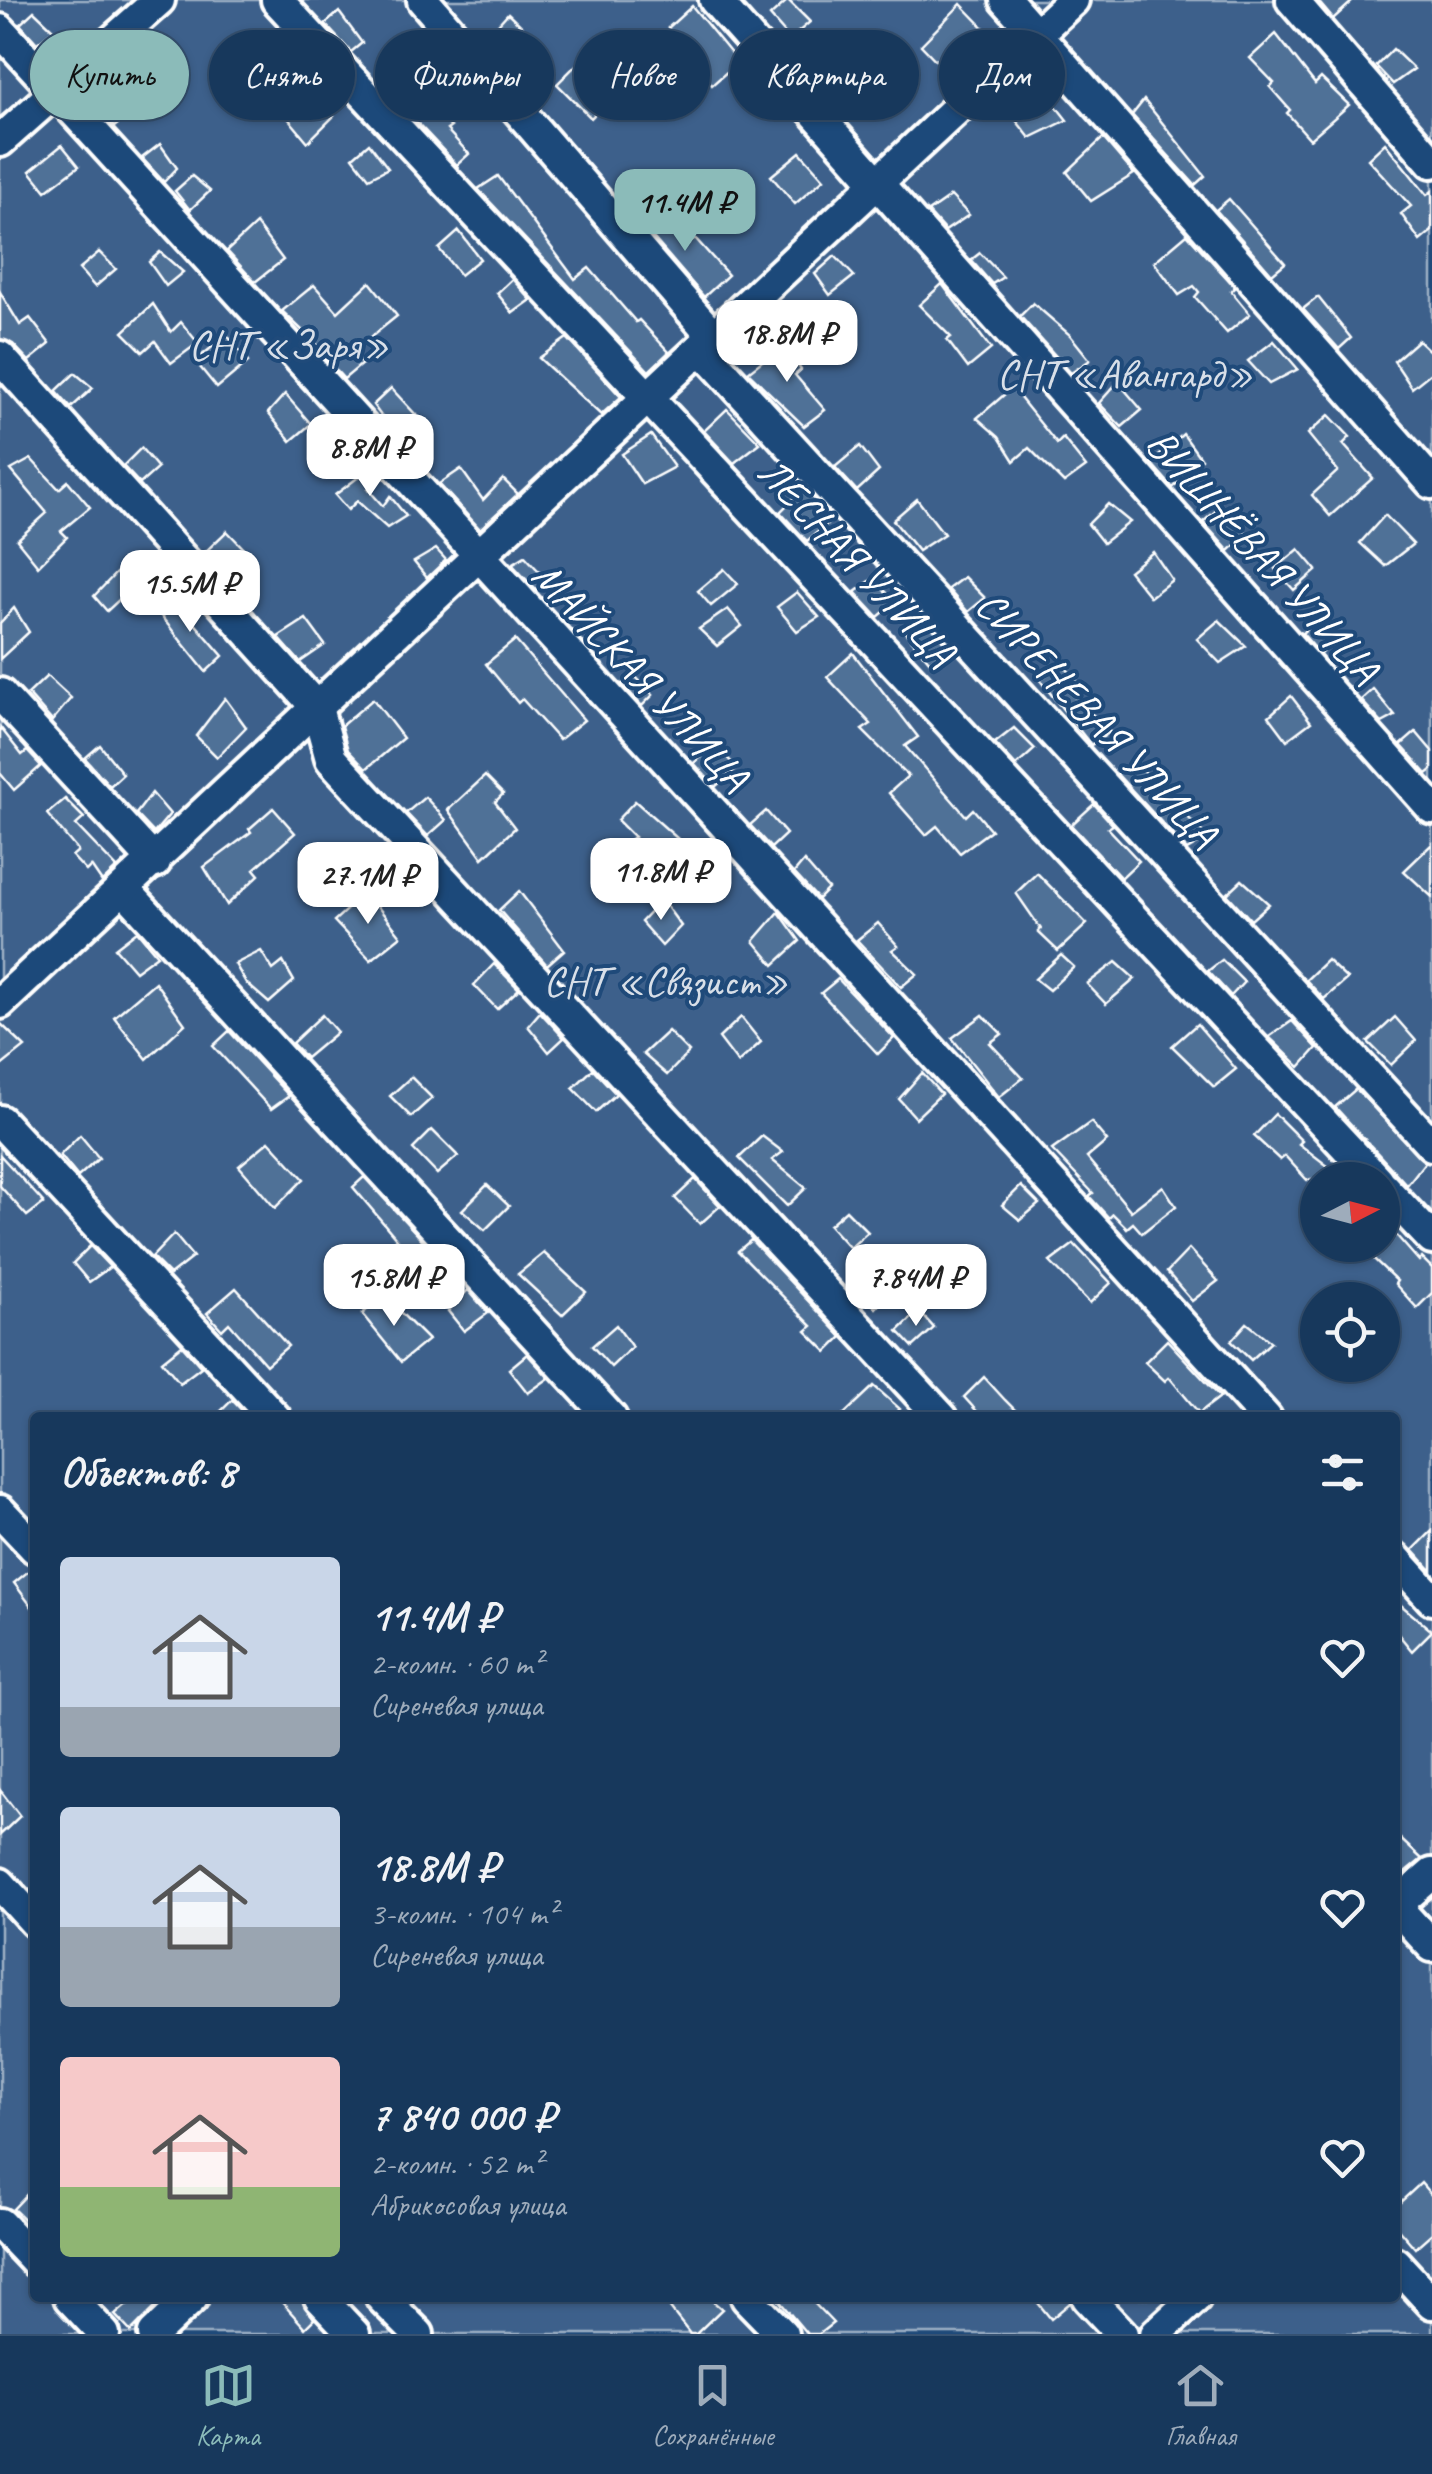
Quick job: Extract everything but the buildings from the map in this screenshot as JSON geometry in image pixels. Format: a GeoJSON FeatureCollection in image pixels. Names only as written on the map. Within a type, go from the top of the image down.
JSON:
{"type":"FeatureCollection","features":[{"type":"Feature","properties":{"kind":"street"},"geometry":{"type":"LineString","coordinates":[[125,30],[159,0]]}},
{"type":"Feature","properties":{"kind":"street","name":"ЛЕСНАЯ УЛИЦА"},"geometry":{"type":"LineString","coordinates":[[277,0],[1360,1162]]}},
{"type":"Feature","properties":{"kind":"street","name":"СИРЕНЕВАЯ УЛИЦА"},"geometry":{"type":"LineString","coordinates":[[422,0],[707,342],[1432,1145]]}},
{"type":"Feature","properties":{"kind":"street","name":"ВИШНЁВАЯ УЛИЦА"},"geometry":{"type":"LineString","coordinates":[[715,0],[1432,808]]}},
{"type":"Feature","properties":{"kind":"street"},"geometry":{"type":"LineString","coordinates":[[1006,0],[1032,30]]}},
{"type":"Feature","properties":{"kind":"street"},"geometry":{"type":"LineString","coordinates":[[1040,30],[1073,0]]}},
{"type":"Feature","properties":{"kind":"street"},"geometry":{"type":"LineString","coordinates":[[1292,0],[1432,162]]}},
{"type":"Feature","properties":{"kind":"street","name":"МАЙСКАЯ УЛИЦА"},"geometry":{"type":"LineString","coordinates":[[0,30],[30,62]]}},
{"type":"Feature","properties":{"kind":"street"},"geometry":{"type":"LineString","coordinates":[[1065,67],[1432,483]]}},
{"type":"Feature","properties":{"kind":"street"},"geometry":{"type":"LineString","coordinates":[[0,141],[30,114]]}},
{"type":"Feature","properties":{"kind":"street","name":"МАЙСКАЯ УЛИЦА"},"geometry":{"type":"LineString","coordinates":[[83,120],[478,559],[1260,1412]]}},
{"type":"Feature","properties":{"kind":"street"},"geometry":{"type":"LineString","coordinates":[[0,1003],[945,120]]}},
{"type":"Feature","properties":{"kind":"street"},"geometry":{"type":"LineString","coordinates":[[0,357],[316,708],[331,759],[936,1412]]}},
{"type":"Feature","properties":{"kind":"street"},"geometry":{"type":"LineString","coordinates":[[0,694],[155,862]]}},
{"type":"Feature","properties":{"kind":"street"},"geometry":{"type":"LineString","coordinates":[[124,890],[606,1412]]}},
{"type":"Feature","properties":{"kind":"street"},"geometry":{"type":"LineString","coordinates":[[0,1120],[268,1412]]}},
{"type":"Feature","properties":{"kind":"street"},"geometry":{"type":"LineString","coordinates":[[1400,1205],[1432,1239]]}},
{"type":"Feature","properties":{"kind":"street"},"geometry":{"type":"LineString","coordinates":[[0,1511],[30,1543]]}},
{"type":"Feature","properties":{"kind":"street"},"geometry":{"type":"LineString","coordinates":[[1400,1563],[1432,1598]]}},
{"type":"Feature","properties":{"kind":"street"},"geometry":{"type":"LineString","coordinates":[[1400,1902],[1432,1874]]}},
{"type":"Feature","properties":{"kind":"street"},"geometry":{"type":"LineString","coordinates":[[0,1884],[30,1917]]}},
{"type":"Feature","properties":{"kind":"street"},"geometry":{"type":"LineString","coordinates":[[1400,1911],[1432,1946]]}},
{"type":"Feature","properties":{"kind":"street"},"geometry":{"type":"LineString","coordinates":[[0,2224],[30,2256]]}},
{"type":"Feature","properties":{"kind":"street"},"geometry":{"type":"LineString","coordinates":[[1400,2267],[1432,2302]]}},
{"type":"Feature","properties":{"kind":"street"},"geometry":{"type":"LineString","coordinates":[[74,2302],[104,2334]]}},
{"type":"Feature","properties":{"kind":"street"},"geometry":{"type":"LineString","coordinates":[[154,2334],[188,2302]]}},
{"type":"Feature","properties":{"kind":"street"},"geometry":{"type":"LineString","coordinates":[[324,2302],[354,2334]]}},
{"type":"Feature","properties":{"kind":"street"},"geometry":{"type":"LineString","coordinates":[[386,2302],[418,2334]]}},
{"type":"Feature","properties":{"kind":"street"},"geometry":{"type":"LineString","coordinates":[[752,2302],[782,2334]]}},
{"type":"Feature","properties":{"kind":"street"},"geometry":{"type":"LineString","coordinates":[[1092,2302],[1122,2334]]}},
{"type":"Feature","properties":{"kind":"street"},"geometry":{"type":"LineString","coordinates":[[1156,2334],[1191,2302]]}},
{"type":"Feature","properties":{"kind":"green space"},"geometry":{"type":"Polygon","coordinates":[[[0,0],[1432,0],[1432,2334],[0,2334],[0,0]]]}},
{"type":"Feature","properties":{"kind":"park label","name":"СНТ «Заря»"},"geometry":{"type":"Point","coordinates":[289,344]}},
{"type":"Feature","properties":{"kind":"park label","name":"СНТ «Авангард»"},"geometry":{"type":"Point","coordinates":[1125,373]}},
{"type":"Feature","properties":{"kind":"park label","name":"СНТ «Связист»"},"geometry":{"type":"Point","coordinates":[666,980]}}]}
